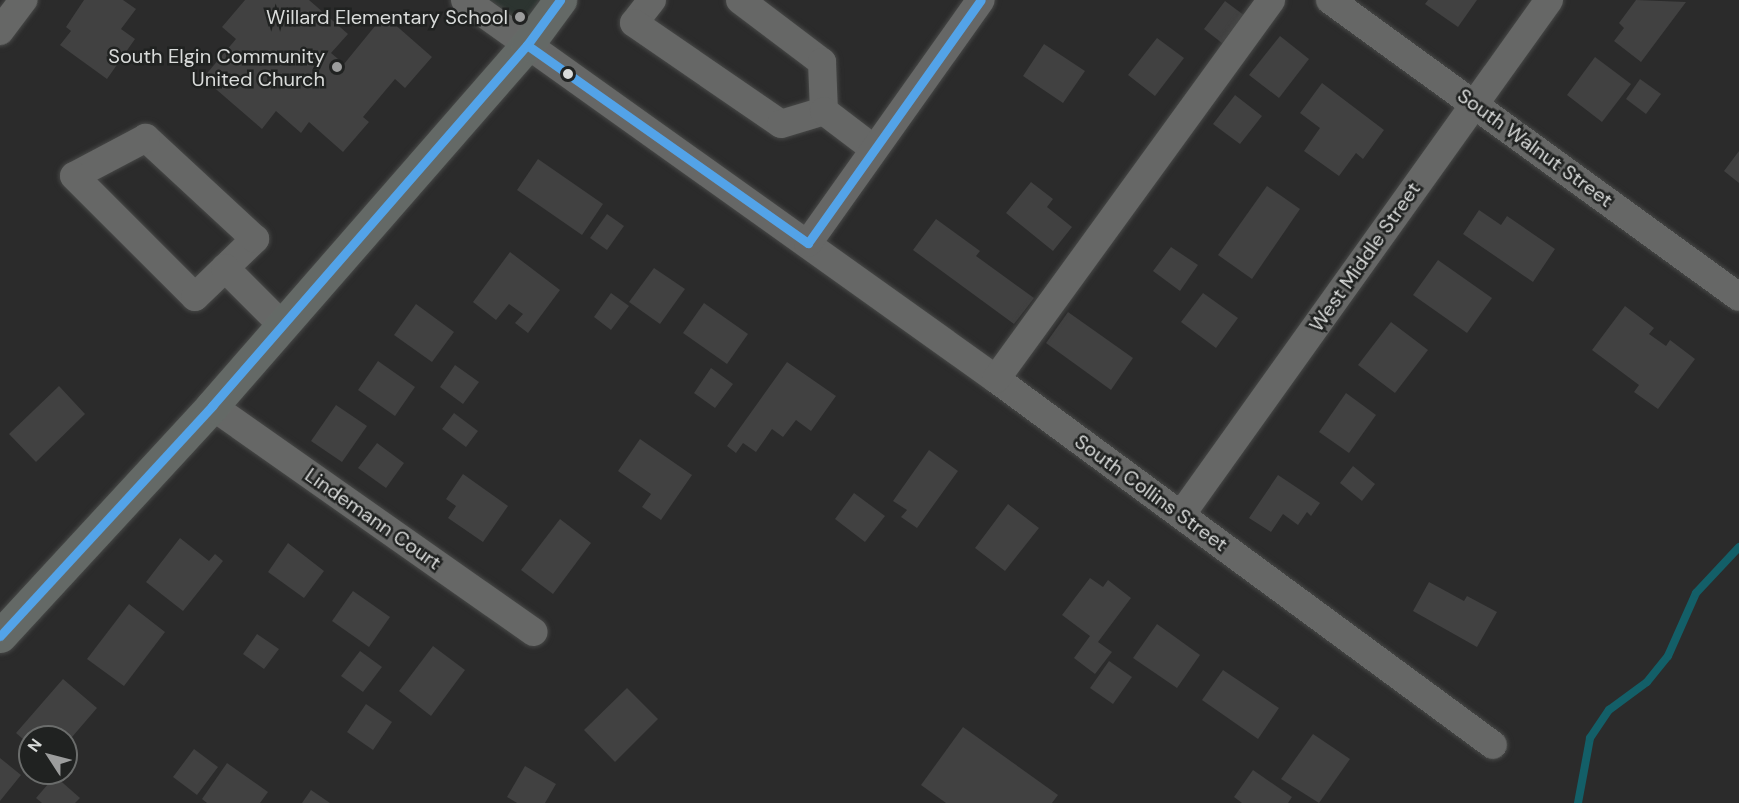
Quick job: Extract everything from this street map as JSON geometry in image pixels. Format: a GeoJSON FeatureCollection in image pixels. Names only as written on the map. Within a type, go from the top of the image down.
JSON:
{"type":"FeatureCollection","features":[{"type":"Feature","properties":{"kind":"main road"},"geometry":{"type":"LineString","coordinates":[[0,636],[283,326],[527,45],[560,0]]}},
{"type":"Feature","properties":{"kind":"street"},"geometry":{"type":"LineString","coordinates":[[0,31],[23,0]]}},
{"type":"Feature","properties":{"kind":"street","name":"South Collins Street"},"geometry":{"type":"LineString","coordinates":[[465,0],[996,379],[1493,745]]}},
{"type":"Feature","properties":{"kind":"street"},"geometry":{"type":"LineString","coordinates":[[652,0],[634,23],[781,124],[824,111]]}},
{"type":"Feature","properties":{"kind":"street"},"geometry":{"type":"LineString","coordinates":[[740,0],[822,62],[824,111]]}},
{"type":"Feature","properties":{"kind":"street"},"geometry":{"type":"LineString","coordinates":[[808,243],[981,0]]}},
{"type":"Feature","properties":{"kind":"street"},"geometry":{"type":"LineString","coordinates":[[996,379],[1271,0]]}},
{"type":"Feature","properties":{"kind":"street","name":"South Walnut Street"},"geometry":{"type":"LineString","coordinates":[[1330,0],[1739,297]]}},
{"type":"Feature","properties":{"kind":"street","name":"West Middle Street"},"geometry":{"type":"LineString","coordinates":[[1181,515],[1549,0]]}},
{"type":"Feature","properties":{"kind":"street"},"geometry":{"type":"LineString","coordinates":[[824,111],[874,149]]}},
{"type":"Feature","properties":{"kind":"street"},"geometry":{"type":"LineString","coordinates":[[146,138],[255,239],[225,268],[195,297],[74,176],[146,138]]}},
{"type":"Feature","properties":{"kind":"street"},"geometry":{"type":"LineString","coordinates":[[225,268],[283,326]]}},
{"type":"Feature","properties":{"kind":"street","name":"Lindemann Court"},"geometry":{"type":"LineString","coordinates":[[212,406],[533,632]]}},
{"type":"Feature","properties":{"kind":"shaded area","name":"Willard Elementary School"},"geometry":{"type":"Polygon","coordinates":[[[479,0],[551,0],[526,34],[479,0]]]}},
{"type":"Feature","properties":{"kind":"building"},"geometry":{"type":"Polygon","coordinates":[[[84,0],[123,0],[136,9],[121,29],[135,39],[107,79],[60,45],[71,31],[66,27],[84,0]]]}},
{"type":"Feature","properties":{"kind":"building"},"geometry":{"type":"Polygon","coordinates":[[[245,0],[309,0],[348,34],[331,53],[344,64],[384,15],[432,57],[405,88],[395,79],[363,117],[369,122],[343,152],[309,122],[301,133],[276,111],[262,129],[203,78],[236,39],[222,27],[245,0]]]}},
{"type":"Feature","properties":{"kind":"building"},"geometry":{"type":"Polygon","coordinates":[[[1428,0],[1477,0],[1458,27],[1425,4],[1428,0]]]}},
{"type":"Feature","properties":{"kind":"building"},"geometry":{"type":"Polygon","coordinates":[[[1636,0],[1686,2],[1641,62],[1614,41],[1624,28],[1619,23],[1636,0]]]}},
{"type":"Feature","properties":{"kind":"building"},"geometry":{"type":"Polygon","coordinates":[[[1225,1],[1249,19],[1227,47],[1204,29],[1225,1]]]}},
{"type":"Feature","properties":{"kind":"building"},"geometry":{"type":"Polygon","coordinates":[[[1280,36],[1309,59],[1279,98],[1249,75],[1280,36]]]}},
{"type":"Feature","properties":{"kind":"building"},"geometry":{"type":"Polygon","coordinates":[[[1157,38],[1184,58],[1155,96],[1128,75],[1157,38]]]}},
{"type":"Feature","properties":{"kind":"building"},"geometry":{"type":"Polygon","coordinates":[[[1044,44],[1085,71],[1063,103],[1023,76],[1044,44]]]}},
{"type":"Feature","properties":{"kind":"building"},"geometry":{"type":"Polygon","coordinates":[[[1595,57],[1631,84],[1602,122],[1567,95],[1595,57]]]}},
{"type":"Feature","properties":{"kind":"building"},"geometry":{"type":"Polygon","coordinates":[[[1640,79],[1661,94],[1646,114],[1626,99],[1640,79]]]}},
{"type":"Feature","properties":{"kind":"building"},"geometry":{"type":"Polygon","coordinates":[[[1322,83],[1384,130],[1363,159],[1356,153],[1339,176],[1304,151],[1320,128],[1300,113],[1322,83]]]}},
{"type":"Feature","properties":{"kind":"building"},"geometry":{"type":"Polygon","coordinates":[[[1235,95],[1262,116],[1240,144],[1213,124],[1235,95]]]}},
{"type":"Feature","properties":{"kind":"building"},"geometry":{"type":"Polygon","coordinates":[[[1739,151],[1739,183],[1724,171],[1739,151]]]}},
{"type":"Feature","properties":{"kind":"building"},"geometry":{"type":"Polygon","coordinates":[[[538,159],[603,204],[582,235],[517,190],[538,159]]]}},
{"type":"Feature","properties":{"kind":"building"},"geometry":{"type":"Polygon","coordinates":[[[1031,182],[1053,199],[1047,207],[1072,227],[1053,251],[1006,213],[1031,182]]]}},
{"type":"Feature","properties":{"kind":"building"},"geometry":{"type":"Polygon","coordinates":[[[1267,186],[1300,209],[1252,279],[1218,255],[1267,186]]]}},
{"type":"Feature","properties":{"kind":"building"},"geometry":{"type":"Polygon","coordinates":[[[1479,210],[1501,225],[1507,216],[1555,249],[1533,282],[1463,234],[1479,210]]]}},
{"type":"Feature","properties":{"kind":"building"},"geometry":{"type":"Polygon","coordinates":[[[607,214],[624,226],[607,250],[590,238],[607,214]]]}},
{"type":"Feature","properties":{"kind":"building"},"geometry":{"type":"Polygon","coordinates":[[[936,219],[980,251],[976,256],[1034,298],[1014,324],[913,250],[936,219]]]}},
{"type":"Feature","properties":{"kind":"building"},"geometry":{"type":"Polygon","coordinates":[[[1171,247],[1198,265],[1180,291],[1153,271],[1171,247]]]}},
{"type":"Feature","properties":{"kind":"building"},"geometry":{"type":"Polygon","coordinates":[[[510,252],[560,290],[528,333],[515,323],[523,314],[509,304],[496,320],[473,302],[510,252]]]}},
{"type":"Feature","properties":{"kind":"building"},"geometry":{"type":"Polygon","coordinates":[[[1438,260],[1492,298],[1467,333],[1413,295],[1438,260]]]}},
{"type":"Feature","properties":{"kind":"building"},"geometry":{"type":"Polygon","coordinates":[[[654,268],[685,289],[660,324],[629,302],[654,268]]]}},
{"type":"Feature","properties":{"kind":"building"},"geometry":{"type":"Polygon","coordinates":[[[611,293],[629,306],[611,330],[594,317],[611,293]]]}},
{"type":"Feature","properties":{"kind":"building"},"geometry":{"type":"Polygon","coordinates":[[[1203,293],[1238,318],[1216,348],[1181,322],[1203,293]]]}},
{"type":"Feature","properties":{"kind":"building"},"geometry":{"type":"Polygon","coordinates":[[[704,303],[748,334],[727,364],[683,333],[704,303]]]}},
{"type":"Feature","properties":{"kind":"building"},"geometry":{"type":"Polygon","coordinates":[[[416,304],[454,332],[432,362],[394,335],[416,304]]]}},
{"type":"Feature","properties":{"kind":"building"},"geometry":{"type":"Polygon","coordinates":[[[1625,306],[1654,328],[1649,334],[1666,346],[1670,340],[1695,359],[1658,409],[1634,392],[1639,385],[1592,350],[1625,306]]]}},
{"type":"Feature","properties":{"kind":"building"},"geometry":{"type":"Polygon","coordinates":[[[1068,312],[1133,358],[1111,390],[1046,343],[1068,312]]]}},
{"type":"Feature","properties":{"kind":"building"},"geometry":{"type":"Polygon","coordinates":[[[1391,322],[1428,350],[1395,393],[1358,365],[1391,322]]]}},
{"type":"Feature","properties":{"kind":"building"},"geometry":{"type":"Polygon","coordinates":[[[378,361],[415,387],[395,416],[358,390],[378,361]]]}},
{"type":"Feature","properties":{"kind":"building"},"geometry":{"type":"Polygon","coordinates":[[[787,362],[836,396],[811,431],[796,420],[783,437],[772,429],[756,452],[743,443],[736,453],[727,446],[787,362]]]}},
{"type":"Feature","properties":{"kind":"building"},"geometry":{"type":"Polygon","coordinates":[[[455,365],[479,382],[463,404],[440,387],[455,365]]]}},
{"type":"Feature","properties":{"kind":"building"},"geometry":{"type":"Polygon","coordinates":[[[711,368],[733,384],[715,408],[694,393],[711,368]]]}},
{"type":"Feature","properties":{"kind":"building"},"geometry":{"type":"Polygon","coordinates":[[[59,386],[85,414],[36,462],[9,434],[59,386]]]}},
{"type":"Feature","properties":{"kind":"building"},"geometry":{"type":"Polygon","coordinates":[[[1346,393],[1376,415],[1349,453],[1319,432],[1346,393]]]}},
{"type":"Feature","properties":{"kind":"building"},"geometry":{"type":"Polygon","coordinates":[[[336,405],[367,426],[342,462],[311,441],[336,405]]]}},
{"type":"Feature","properties":{"kind":"building"},"geometry":{"type":"Polygon","coordinates":[[[454,413],[478,431],[466,447],[442,429],[454,413]]]}},
{"type":"Feature","properties":{"kind":"building"},"geometry":{"type":"Polygon","coordinates":[[[640,439],[692,475],[661,520],[642,507],[651,494],[618,471],[640,439]]]}},
{"type":"Feature","properties":{"kind":"building"},"geometry":{"type":"Polygon","coordinates":[[[377,443],[404,463],[386,488],[358,468],[377,443]]]}},
{"type":"Feature","properties":{"kind":"building"},"geometry":{"type":"Polygon","coordinates":[[[929,450],[958,471],[917,528],[901,517],[907,510],[893,501],[929,450]]]}},
{"type":"Feature","properties":{"kind":"building"},"geometry":{"type":"Polygon","coordinates":[[[1353,466],[1375,484],[1362,501],[1340,483],[1353,466]]]}},
{"type":"Feature","properties":{"kind":"building"},"geometry":{"type":"Polygon","coordinates":[[[463,474],[508,506],[483,542],[448,518],[456,506],[446,499],[463,474]]]}},
{"type":"Feature","properties":{"kind":"building"},"geometry":{"type":"Polygon","coordinates":[[[1278,475],[1320,503],[1311,516],[1307,512],[1298,525],[1283,514],[1271,532],[1249,518],[1278,475]]]}},
{"type":"Feature","properties":{"kind":"building"},"geometry":{"type":"Polygon","coordinates":[[[854,493],[885,516],[865,542],[835,519],[854,493]]]}},
{"type":"Feature","properties":{"kind":"building"},"geometry":{"type":"Polygon","coordinates":[[[1008,504],[1039,528],[1005,571],[975,548],[1008,504]]]}},
{"type":"Feature","properties":{"kind":"building"},"geometry":{"type":"Polygon","coordinates":[[[560,519],[591,543],[553,594],[521,570],[560,519]]]}},
{"type":"Feature","properties":{"kind":"building"},"geometry":{"type":"Polygon","coordinates":[[[180,538],[209,561],[215,554],[223,561],[183,611],[146,582],[180,538]]]}},
{"type":"Feature","properties":{"kind":"building"},"geometry":{"type":"Polygon","coordinates":[[[288,543],[324,571],[304,598],[268,572],[288,543]]]}},
{"type":"Feature","properties":{"kind":"building"},"geometry":{"type":"Polygon","coordinates":[[[1090,578],[1103,587],[1108,580],[1131,598],[1098,642],[1112,652],[1095,674],[1074,658],[1090,636],[1062,615],[1090,578]]]}},
{"type":"Feature","properties":{"kind":"building"},"geometry":{"type":"Polygon","coordinates":[[[1429,582],[1464,601],[1467,596],[1497,612],[1477,647],[1413,611],[1429,582]]]}},
{"type":"Feature","properties":{"kind":"building"},"geometry":{"type":"Polygon","coordinates":[[[353,591],[390,617],[369,647],[332,621],[353,591]]]}},
{"type":"Feature","properties":{"kind":"building"},"geometry":{"type":"Polygon","coordinates":[[[129,604],[165,632],[124,686],[87,659],[129,604]]]}},
{"type":"Feature","properties":{"kind":"building"},"geometry":{"type":"Polygon","coordinates":[[[1157,624],[1200,655],[1177,688],[1133,658],[1157,624]]]}},
{"type":"Feature","properties":{"kind":"building"},"geometry":{"type":"Polygon","coordinates":[[[257,634],[279,649],[264,669],[243,654],[257,634]]]}},
{"type":"Feature","properties":{"kind":"building"},"geometry":{"type":"Polygon","coordinates":[[[433,646],[465,670],[431,716],[399,691],[433,646]]]}},
{"type":"Feature","properties":{"kind":"building"},"geometry":{"type":"Polygon","coordinates":[[[360,651],[382,667],[363,692],[341,676],[360,651]]]}},
{"type":"Feature","properties":{"kind":"building"},"geometry":{"type":"Polygon","coordinates":[[[1109,661],[1132,677],[1113,704],[1090,688],[1109,661]]]}},
{"type":"Feature","properties":{"kind":"building"},"geometry":{"type":"Polygon","coordinates":[[[1223,670],[1279,708],[1258,739],[1202,700],[1223,670]]]}},
{"type":"Feature","properties":{"kind":"building"},"geometry":{"type":"Polygon","coordinates":[[[63,679],[97,708],[78,730],[78,725],[23,725],[63,679]]]}},
{"type":"Feature","properties":{"kind":"building"},"geometry":{"type":"Polygon","coordinates":[[[627,688],[658,719],[615,762],[584,730],[627,688]]]}},
{"type":"Feature","properties":{"kind":"building"},"geometry":{"type":"Polygon","coordinates":[[[366,704],[392,722],[373,750],[347,732],[366,704]]]}},
{"type":"Feature","properties":{"kind":"building"},"geometry":{"type":"Polygon","coordinates":[[[963,727],[1058,795],[1052,803],[946,803],[921,785],[963,727]]]}},
{"type":"Feature","properties":{"kind":"building"},"geometry":{"type":"Polygon","coordinates":[[[1313,734],[1350,759],[1319,803],[1281,779],[1313,734]]]}},
{"type":"Feature","properties":{"kind":"building"},"geometry":{"type":"Polygon","coordinates":[[[194,749],[218,767],[197,795],[173,777],[194,749]]]}},
{"type":"Feature","properties":{"kind":"building"},"geometry":{"type":"Polygon","coordinates":[[[0,758],[18,773],[18,779],[0,801],[0,758]]]}},
{"type":"Feature","properties":{"kind":"building"},"geometry":{"type":"Polygon","coordinates":[[[227,763],[268,792],[260,803],[207,803],[202,799],[227,763]]]}},
{"type":"Feature","properties":{"kind":"building"},"geometry":{"type":"Polygon","coordinates":[[[525,766],[556,784],[545,803],[517,803],[507,797],[525,766]]]}},
{"type":"Feature","properties":{"kind":"building"},"geometry":{"type":"Polygon","coordinates":[[[1253,770],[1292,797],[1288,803],[1242,803],[1234,797],[1253,770]]]}},
{"type":"Feature","properties":{"kind":"building"},"geometry":{"type":"Polygon","coordinates":[[[47,785],[65,785],[80,798],[75,803],[42,803],[36,798],[47,785]]]}},
{"type":"Feature","properties":{"kind":"building"},"geometry":{"type":"Polygon","coordinates":[[[311,790],[330,803],[302,803],[311,790]]]}},
{"type":"Feature","properties":{"kind":"waterway"},"geometry":{"type":"LineString","coordinates":[[1578,803],[1590,738],[1609,710],[1647,682],[1668,656],[1696,593],[1739,547]]}},
{"type":"Feature","properties":{"kind":"transit line"},"geometry":{"type":"LineString","coordinates":[[0,636],[212,406],[527,45],[560,0]]}},
{"type":"Feature","properties":{"kind":"transit line"},"geometry":{"type":"LineString","coordinates":[[527,45],[808,243],[981,0]]}},
{"type":"Feature","properties":{"kind":"place","name":"Willard Elementary School"},"geometry":{"type":"Point","coordinates":[520,17]}},
{"type":"Feature","properties":{"kind":"place","name":"South Elgin Community United Church"},"geometry":{"type":"Point","coordinates":[337,67]}}]}
